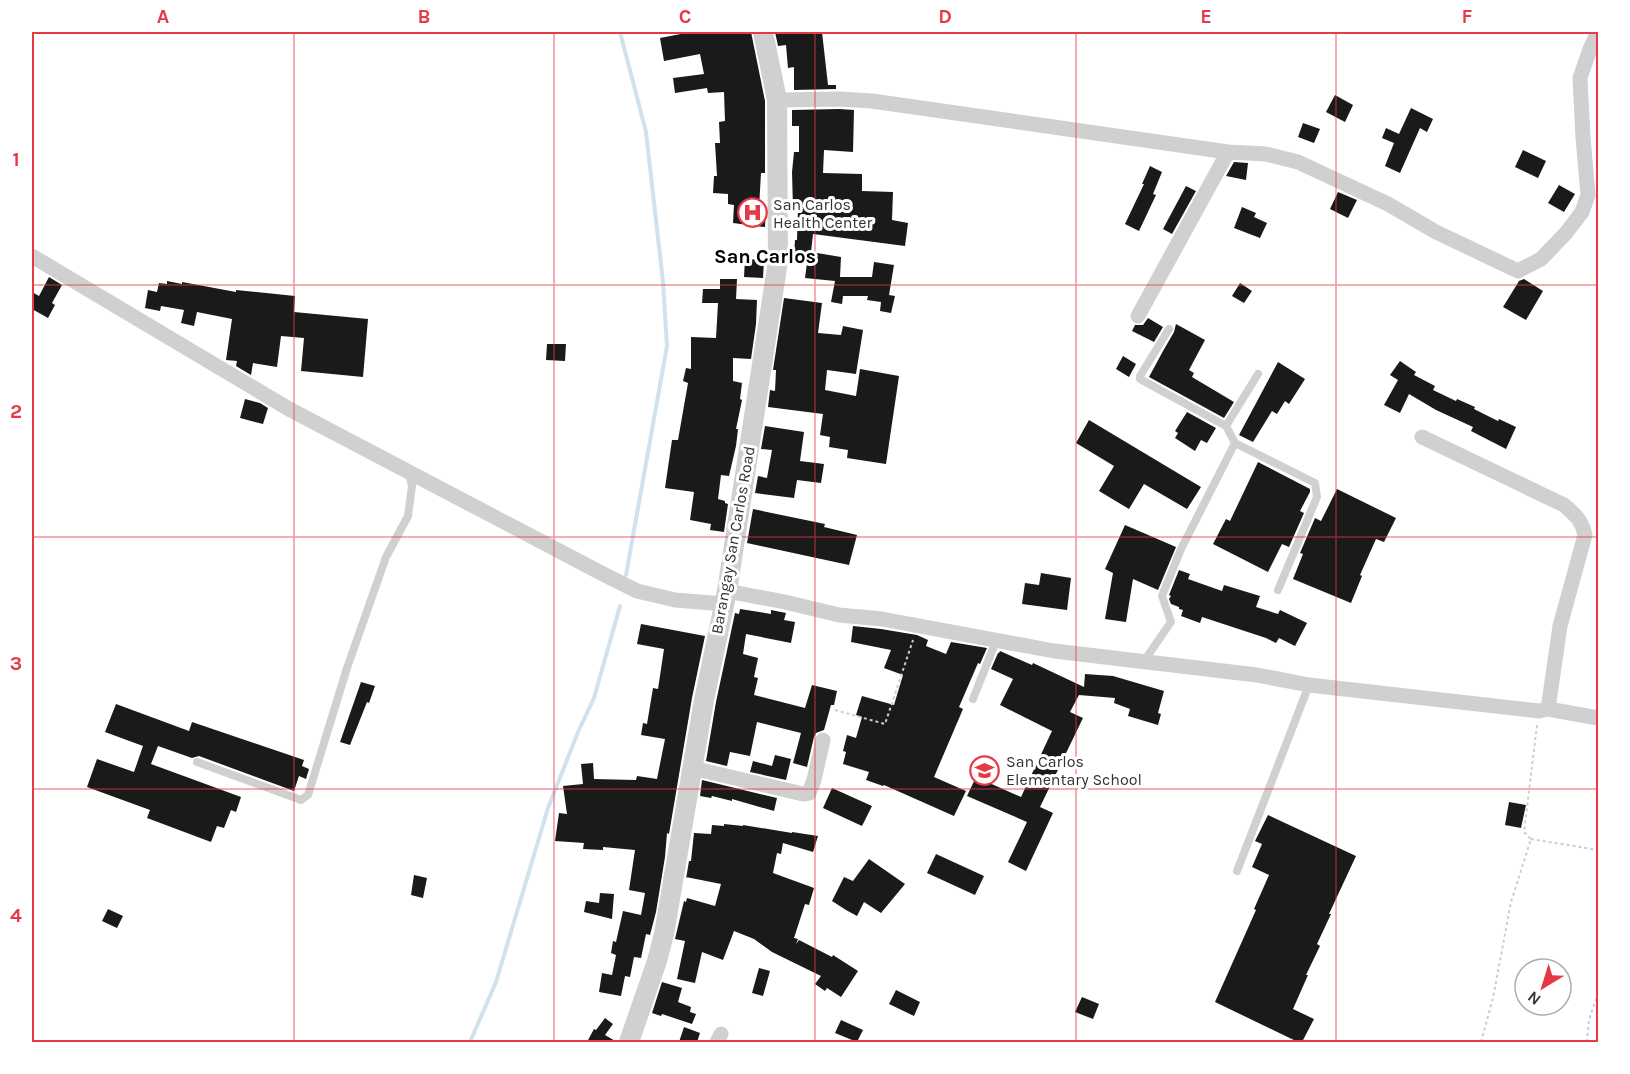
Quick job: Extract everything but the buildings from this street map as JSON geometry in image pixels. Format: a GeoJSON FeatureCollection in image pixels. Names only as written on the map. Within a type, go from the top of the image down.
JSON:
{"type":"FeatureCollection","features":[{"type":"Feature","properties":{"kind":"street","name":"Barangay San Carlos Road"},"geometry":{"type":"LineString","coordinates":[[629,1042],[664,934],[704,700],[725,597],[778,261],[777,100],[763,32]]}},
{"type":"Feature","properties":{"kind":"street"},"geometry":{"type":"LineString","coordinates":[[777,100],[872,101],[1228,152],[1266,154],[1298,162],[1388,204],[1436,232],[1518,271],[1541,259],[1558,242],[1582,212],[1588,195],[1580,78],[1590,49],[1599,32]]}},
{"type":"Feature","properties":{"kind":"street"},"geometry":{"type":"LineString","coordinates":[[1138,316],[1228,152]]}},
{"type":"Feature","properties":{"kind":"street"},"geometry":{"type":"LineString","coordinates":[[32,256],[289,410],[637,591],[675,600],[725,597],[785,602],[839,615],[882,619],[1054,651],[1257,675],[1309,685],[1599,718]]}},
{"type":"Feature","properties":{"kind":"street"},"geometry":{"type":"LineString","coordinates":[[1422,437],[1564,506],[1583,525],[1585,536],[1560,626],[1543,710]]}},
{"type":"Feature","properties":{"kind":"street"},"geometry":{"type":"LineString","coordinates":[[692,768],[803,794],[809,793],[824,740]]}},
{"type":"Feature","properties":{"kind":"lane"},"geometry":{"type":"LineString","coordinates":[[1169,329],[1140,379],[1226,426],[1235,443],[1315,483],[1317,496],[1278,590]]}},
{"type":"Feature","properties":{"kind":"lane"},"geometry":{"type":"LineString","coordinates":[[1226,426],[1258,374]]}},
{"type":"Feature","properties":{"kind":"lane"},"geometry":{"type":"LineString","coordinates":[[1144,661],[1171,622],[1162,596],[1181,549],[1235,443]]}},
{"type":"Feature","properties":{"kind":"lane"},"geometry":{"type":"LineString","coordinates":[[197,762],[301,800],[308,795],[386,556],[408,516],[412,486],[409,474]]}},
{"type":"Feature","properties":{"kind":"lane"},"geometry":{"type":"LineString","coordinates":[[973,699],[996,641]]}},
{"type":"Feature","properties":{"kind":"lane"},"geometry":{"type":"LineString","coordinates":[[1237,871],[1309,685]]}},
{"type":"Feature","properties":{"kind":"path"},"geometry":{"type":"LineString","coordinates":[[835,710],[885,724],[917,626]]}},
{"type":"Feature","properties":{"kind":"path"},"geometry":{"type":"LineString","coordinates":[[1543,710],[1524,832],[1531,839],[1599,849]]}},
{"type":"Feature","properties":{"kind":"path"},"geometry":{"type":"LineString","coordinates":[[1481,1042],[1493,998],[1510,902],[1531,839]]}},
{"type":"Feature","properties":{"kind":"path"},"geometry":{"type":"LineString","coordinates":[[1587,1042],[1589,1020],[1599,993]]}},
{"type":"Feature","properties":{"kind":"waterway"},"geometry":{"type":"LineString","coordinates":[[620,32],[646,132],[663,282],[667,346],[626,575]]}},
{"type":"Feature","properties":{"kind":"waterway"},"geometry":{"type":"LineString","coordinates":[[470,1042],[496,982],[548,808],[594,698],[620,606]]}},
{"type":"Feature","properties":{"kind":"place","name":"San Carlos Health Center"},"geometry":{"type":"Point","coordinates":[752,213]}},
{"type":"Feature","properties":{"kind":"place","name":"San Carlos Elementary School"},"geometry":{"type":"Point","coordinates":[985,770]}},
{"type":"Feature","properties":{"kind":"district","name":"San Carlos"},"geometry":{"type":"Point","coordinates":[765,256]}}]}
